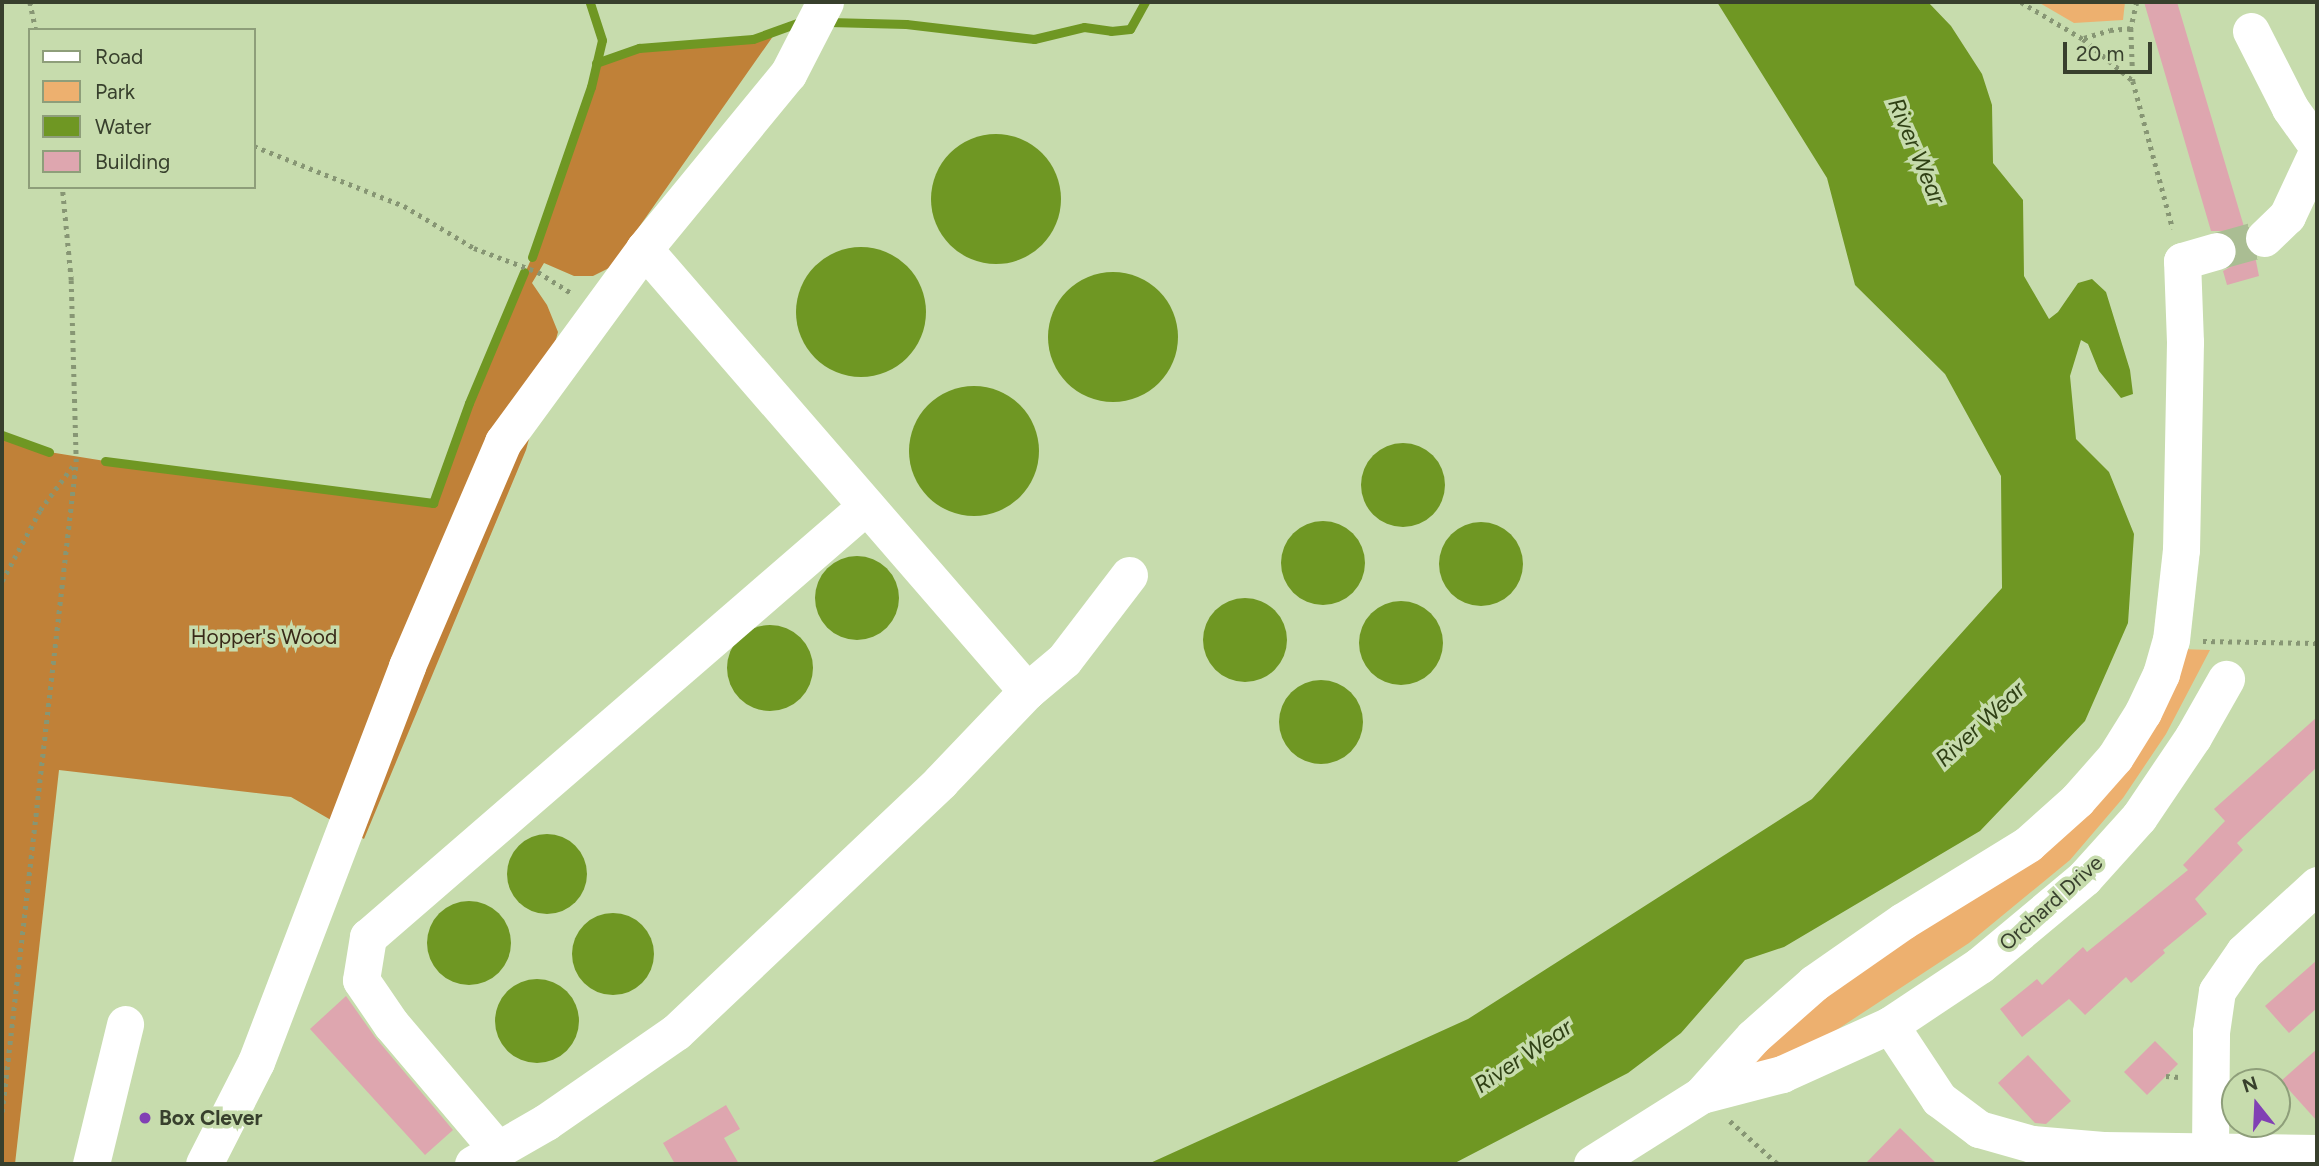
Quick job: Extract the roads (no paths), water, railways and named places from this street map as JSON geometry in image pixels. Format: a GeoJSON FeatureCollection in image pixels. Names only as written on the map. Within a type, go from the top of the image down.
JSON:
{"type":"FeatureCollection","features":[{"type":"Feature","properties":{"kind":"street"},"geometry":{"type":"LineString","coordinates":[[204,1164],[257,1062],[407,666],[503,442],[644,248],[788,74],[825,2]]}},
{"type":"Feature","properties":{"kind":"street"},"geometry":{"type":"LineString","coordinates":[[2251,31],[2290,108],[2317,146]]}},
{"type":"Feature","properties":{"kind":"street"},"geometry":{"type":"LineString","coordinates":[[2264,238],[2287,216],[2317,152]]}},
{"type":"Feature","properties":{"kind":"street"},"geometry":{"type":"LineString","coordinates":[[644,248],[1027,691]]}},
{"type":"Feature","properties":{"kind":"street"},"geometry":{"type":"LineString","coordinates":[[1592,1164],[1701,1094],[1753,1037],[1814,983],[1903,921],[2028,844],[2077,800],[2115,757],[2143,712],[2161,674],[2171,640],[2181,551],[2185,342],[2182,261],[2217,251]]}},
{"type":"Feature","properties":{"kind":"street"},"geometry":{"type":"LineString","coordinates":[[866,506],[368,937],[361,980],[485,1157],[546,1122],[676,1032],[940,782],[1027,691],[1064,660],[1129,575]]}},
{"type":"Feature","properties":{"kind":"street","name":"Orchard Drive"},"geometry":{"type":"LineString","coordinates":[[1701,1094],[1782,1073],[1890,1025],[1980,965],[2084,878],[2139,817],[2193,737],[2226,679]]}},
{"type":"Feature","properties":{"kind":"street"},"geometry":{"type":"LineString","coordinates":[[2210,1151],[2211,1032],[2217,991],[2244,952],[2317,885]]}},
{"type":"Feature","properties":{"kind":"street"},"geometry":{"type":"LineString","coordinates":[[91,1164],[125,1024]]}},
{"type":"Feature","properties":{"kind":"street"},"geometry":{"type":"LineString","coordinates":[[1890,1025],[1939,1099],[1979,1129],[2032,1144],[2103,1150],[2210,1151],[2251,1157],[2317,1153]]}},
{"type":"Feature","properties":{"kind":"water","name":"River Wear"},"geometry":{"type":"Polygon","coordinates":[[[1717,2],[1928,2],[1951,26],[1982,74],[1992,105],[1993,163],[2023,200],[2024,276],[2049,319],[2058,312],[2078,283],[2092,279],[2106,292],[2130,370],[2133,394],[2121,398],[2099,371],[2088,344],[2081,340],[2070,376],[2076,439],[2109,472],[2134,534],[2128,623],[2085,721],[1980,831],[1784,947],[1745,960],[1681,1033],[1628,1073],[1453,1164],[1148,1164],[1468,1019],[1812,799],[2002,588],[2001,476],[1945,374],[1855,285],[1827,178],[1717,2]]]}},
{"type":"Feature","properties":{"kind":"water"},"geometry":{"type":"Polygon","coordinates":[[[996,134],[1021,139],[1042,153],[1056,174],[1061,199],[1056,224],[1042,245],[1021,259],[996,264],[971,259],[950,245],[936,224],[931,199],[936,174],[950,153],[971,139],[996,134]]]}},
{"type":"Feature","properties":{"kind":"water"},"geometry":{"type":"Polygon","coordinates":[[[861,247],[886,252],[907,266],[921,287],[926,312],[921,337],[907,358],[886,372],[861,377],[836,372],[815,358],[801,337],[796,312],[801,287],[815,266],[836,252],[861,247]]]}},
{"type":"Feature","properties":{"kind":"water"},"geometry":{"type":"Polygon","coordinates":[[[1113,272],[1138,277],[1159,291],[1173,312],[1178,337],[1173,362],[1159,383],[1138,397],[1113,402],[1088,397],[1067,383],[1053,362],[1048,337],[1053,312],[1067,291],[1088,277],[1113,272]]]}},
{"type":"Feature","properties":{"kind":"water"},"geometry":{"type":"Polygon","coordinates":[[[974,386],[999,391],[1020,405],[1034,426],[1039,451],[1034,476],[1020,497],[999,511],[974,516],[949,511],[928,497],[914,476],[909,451],[914,426],[928,405],[949,391],[974,386]]]}},
{"type":"Feature","properties":{"kind":"water"},"geometry":{"type":"Polygon","coordinates":[[[1403,443],[1419,446],[1433,455],[1442,469],[1445,485],[1442,501],[1433,515],[1419,524],[1403,527],[1387,524],[1373,515],[1364,501],[1361,485],[1364,469],[1373,455],[1387,446],[1403,443]]]}},
{"type":"Feature","properties":{"kind":"water"},"geometry":{"type":"Polygon","coordinates":[[[1323,521],[1339,524],[1353,533],[1362,547],[1365,563],[1362,579],[1353,593],[1339,602],[1323,605],[1307,602],[1293,593],[1284,579],[1281,563],[1284,547],[1293,533],[1307,524],[1323,521]]]}},
{"type":"Feature","properties":{"kind":"water"},"geometry":{"type":"Polygon","coordinates":[[[1481,522],[1497,525],[1511,534],[1520,548],[1523,564],[1520,580],[1511,594],[1497,603],[1481,606],[1465,603],[1451,594],[1442,580],[1439,564],[1442,548],[1451,534],[1465,525],[1481,522]]]}},
{"type":"Feature","properties":{"kind":"water"},"geometry":{"type":"Polygon","coordinates":[[[857,556],[873,559],[892,575],[899,598],[896,614],[880,633],[857,640],[841,637],[822,621],[815,598],[818,582],[834,563],[857,556]]]}},
{"type":"Feature","properties":{"kind":"water"},"geometry":{"type":"Polygon","coordinates":[[[1245,598],[1261,601],[1275,610],[1284,624],[1287,640],[1284,656],[1275,670],[1261,679],[1245,682],[1229,679],[1215,670],[1206,656],[1203,640],[1206,624],[1215,610],[1229,601],[1245,598]]]}},
{"type":"Feature","properties":{"kind":"water"},"geometry":{"type":"Polygon","coordinates":[[[1401,601],[1417,604],[1431,613],[1440,627],[1443,643],[1440,659],[1431,673],[1417,682],[1401,685],[1385,682],[1371,673],[1362,659],[1359,643],[1362,627],[1371,613],[1385,604],[1401,601]]]}},
{"type":"Feature","properties":{"kind":"water"},"geometry":{"type":"Polygon","coordinates":[[[770,625],[794,632],[806,644],[813,668],[806,692],[794,704],[770,711],[746,704],[734,692],[727,668],[734,644],[746,632],[770,625]]]}},
{"type":"Feature","properties":{"kind":"water"},"geometry":{"type":"Polygon","coordinates":[[[1321,680],[1337,683],[1351,692],[1360,706],[1363,722],[1360,738],[1351,752],[1337,761],[1321,764],[1305,761],[1291,752],[1282,738],[1279,722],[1282,706],[1291,692],[1305,683],[1321,680]]]}},
{"type":"Feature","properties":{"kind":"water"},"geometry":{"type":"Polygon","coordinates":[[[539,834],[555,834],[576,845],[587,866],[587,882],[576,903],[555,914],[539,914],[525,908],[513,896],[507,882],[507,866],[513,852],[525,840],[539,834]]]}},
{"type":"Feature","properties":{"kind":"water"},"geometry":{"type":"Polygon","coordinates":[[[461,901],[477,901],[493,908],[504,919],[511,935],[508,959],[499,973],[477,985],[461,985],[445,978],[434,967],[427,951],[427,935],[434,919],[445,908],[461,901]]]}},
{"type":"Feature","properties":{"kind":"water"},"geometry":{"type":"Polygon","coordinates":[[[613,913],[629,916],[642,925],[651,938],[654,954],[651,970],[642,983],[629,992],[613,995],[597,992],[584,983],[575,970],[572,954],[575,938],[584,925],[597,916],[613,913]]]}},
{"type":"Feature","properties":{"kind":"water"},"geometry":{"type":"Polygon","coordinates":[[[537,979],[553,982],[567,991],[576,1005],[579,1021],[576,1037],[567,1051],[553,1060],[537,1063],[521,1060],[507,1051],[498,1037],[495,1021],[498,1005],[507,991],[521,982],[537,979]]]}},
{"type":"Feature","properties":{"kind":"waterway"},"geometry":{"type":"LineString","coordinates":[[532,257],[591,87],[602,40],[590,2]]}},
{"type":"Feature","properties":{"kind":"waterway"},"geometry":{"type":"LineString","coordinates":[[829,22],[906,24],[1034,39],[1084,27],[1111,31],[1130,29],[1145,2]]}},
{"type":"Feature","properties":{"kind":"waterway"},"geometry":{"type":"LineString","coordinates":[[596,63],[639,48],[753,39],[797,23]]}},
{"type":"Feature","properties":{"kind":"waterway"},"geometry":{"type":"LineString","coordinates":[[105,461],[433,503],[469,403],[524,272]]}},
{"type":"Feature","properties":{"kind":"waterway"},"geometry":{"type":"LineString","coordinates":[[2,435],[49,452]]}},
{"type":"Feature","properties":{"kind":"tunnel"},"geometry":{"type":"LineString","coordinates":[[2217,251],[2264,238]]}},
{"type":"Feature","properties":{"kind":"place","name":"Box Clever"},"geometry":{"type":"Point","coordinates":[145,1118]}},
{"type":"Feature","properties":{"kind":"park label","name":"Hopper's Wood"},"geometry":{"type":"Point","coordinates":[264,637]}}]}
